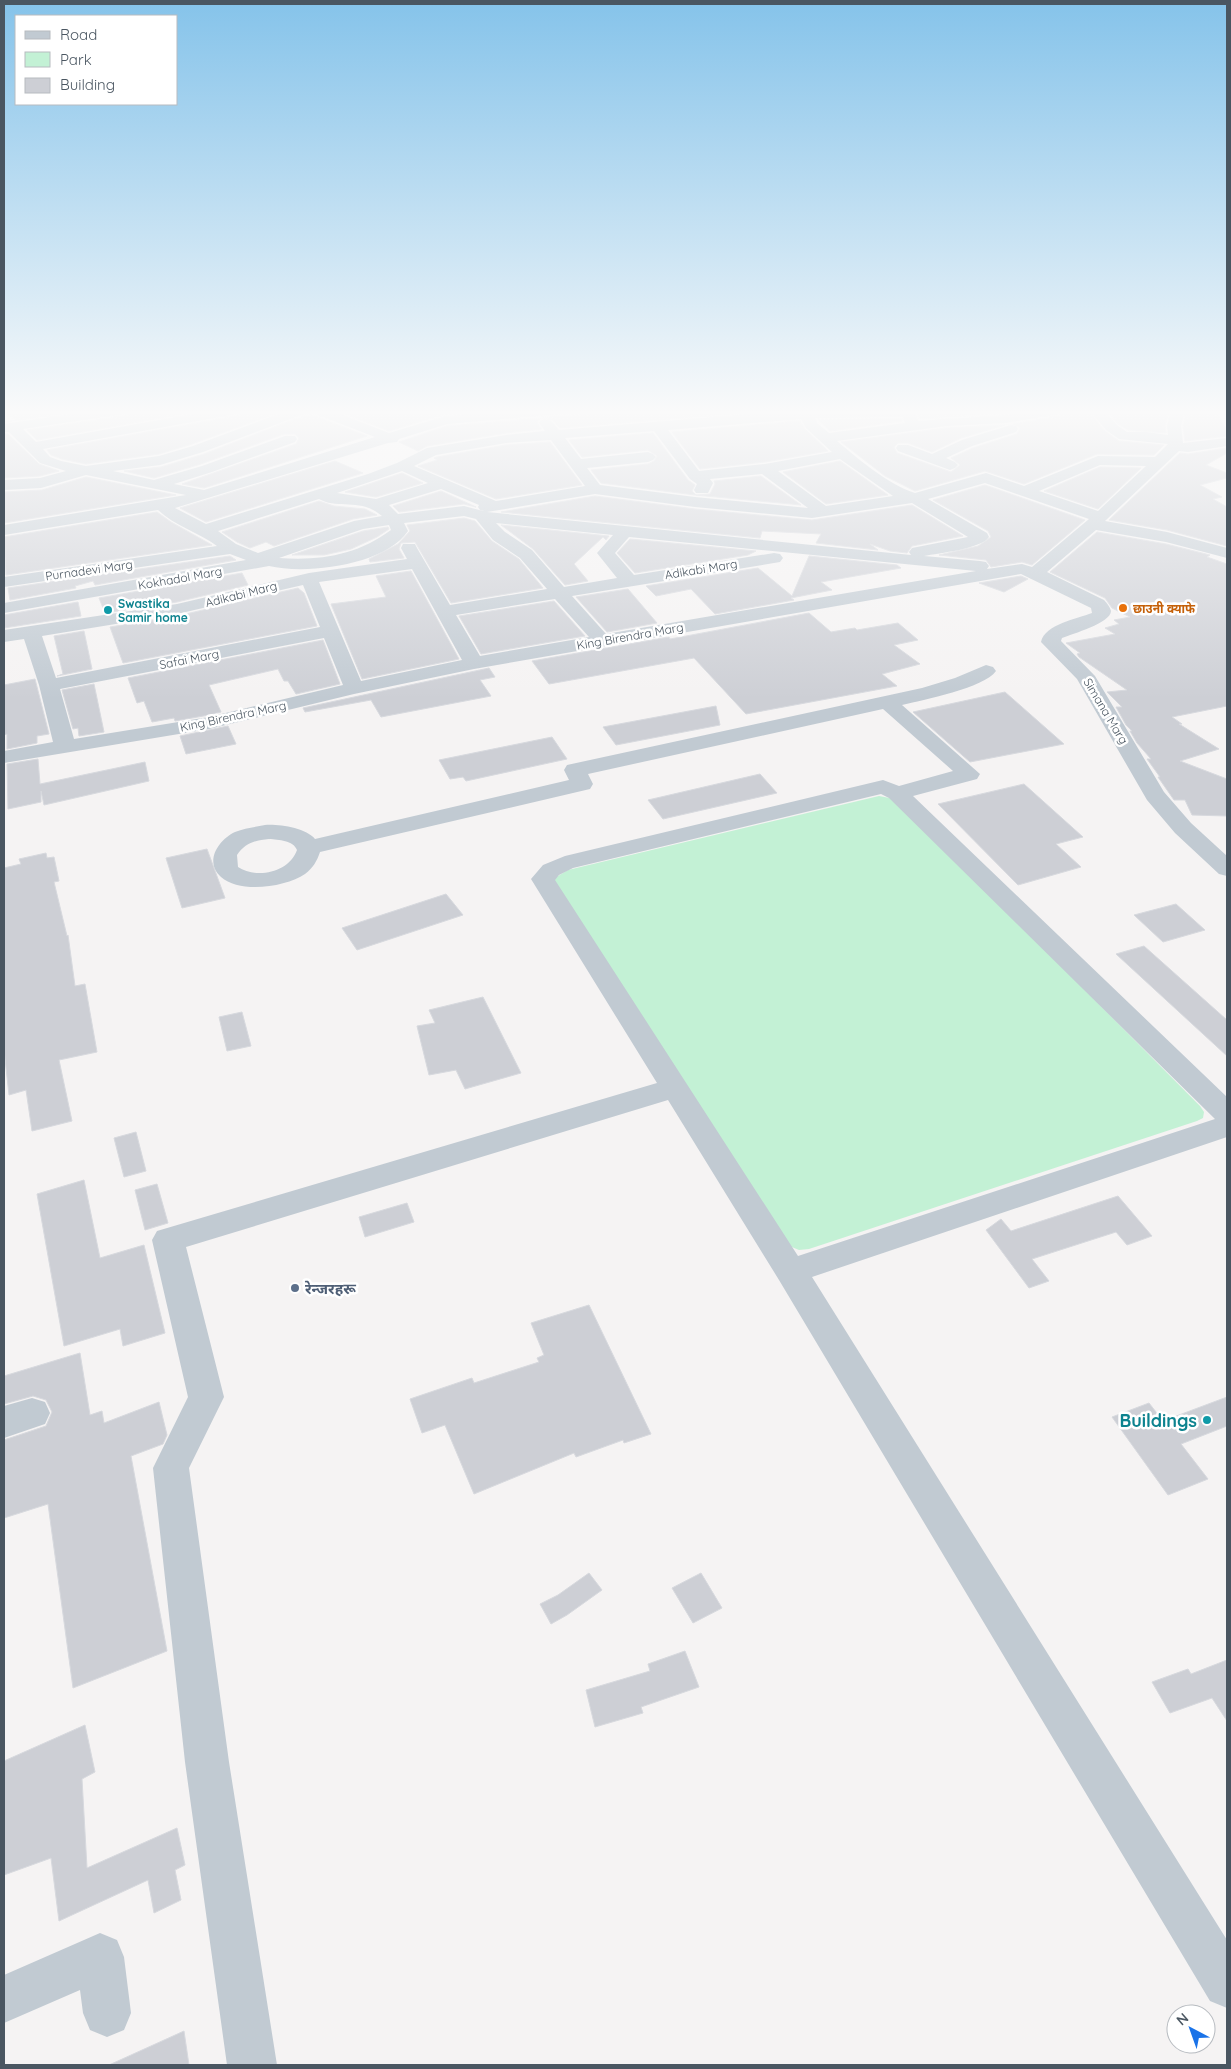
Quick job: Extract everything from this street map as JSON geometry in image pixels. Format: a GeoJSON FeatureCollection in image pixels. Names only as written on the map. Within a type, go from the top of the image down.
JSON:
{"type":"FeatureCollection","features":[{"type":"Feature","properties":{"kind":"street"},"geometry":{"type":"LineString","coordinates":[[4,530],[52,510],[147,507]]}},
{"type":"Feature","properties":{"kind":"street"},"geometry":{"type":"LineString","coordinates":[[163,507],[172,515],[204,530],[233,549],[263,560],[299,565],[340,560],[388,542],[397,525]]}},
{"type":"Feature","properties":{"kind":"street"},"geometry":{"type":"LineString","coordinates":[[204,530],[280,507]]}},
{"type":"Feature","properties":{"kind":"street"},"geometry":{"type":"LineString","coordinates":[[381,507],[387,510],[397,525],[474,663]]}},
{"type":"Feature","properties":{"kind":"street"},"geometry":{"type":"LineString","coordinates":[[481,507],[489,511],[499,536],[526,554],[602,642]]}},
{"type":"Feature","properties":{"kind":"street"},"geometry":{"type":"LineString","coordinates":[[489,511],[511,507]]}},
{"type":"Feature","properties":{"kind":"street"},"geometry":{"type":"LineString","coordinates":[[746,507],[818,513],[860,507]]}},
{"type":"Feature","properties":{"kind":"street"},"geometry":{"type":"LineString","coordinates":[[810,507],[818,513]]}},
{"type":"Feature","properties":{"kind":"street"},"geometry":{"type":"LineString","coordinates":[[897,559],[907,554],[976,540],[980,537],[929,507]]}},
{"type":"Feature","properties":{"kind":"street"},"geometry":{"type":"LineString","coordinates":[[1063,507],[1096,520],[1227,553]]}},
{"type":"Feature","properties":{"kind":"street"},"geometry":{"type":"LineString","coordinates":[[263,560],[360,524],[397,525],[464,511],[489,511],[625,532],[800,551],[1028,571],[1096,520],[1111,507]]}},
{"type":"Feature","properties":{"kind":"street"},"geometry":{"type":"LineString","coordinates":[[800,551],[818,513]]}},
{"type":"Feature","properties":{"kind":"street"},"geometry":{"type":"LineString","coordinates":[[625,532],[606,553],[629,581]]}},
{"type":"Feature","properties":{"kind":"street","name":"Purnadevi Marg"},"geometry":{"type":"LineString","coordinates":[[4,582],[233,549]]}},
{"type":"Feature","properties":{"kind":"street","name":"Adikabi Marg"},"geometry":{"type":"LineString","coordinates":[[446,611],[778,557],[800,551]]}},
{"type":"Feature","properties":{"kind":"street","name":"Kokhadol Marg"},"geometry":{"type":"LineString","coordinates":[[4,608],[263,560]]}},
{"type":"Feature","properties":{"kind":"street","name":"Adikabi Marg"},"geometry":{"type":"LineString","coordinates":[[4,636],[177,609],[309,578],[418,563]]}},
{"type":"Feature","properties":{"kind":"street","name":"King Birendra Marg"},"geometry":{"type":"LineString","coordinates":[[4,757],[209,723],[354,688],[474,663],[1028,571]]}},
{"type":"Feature","properties":{"kind":"street","name":"Simana Marg"},"geometry":{"type":"LineString","coordinates":[[1028,571],[1098,604],[1102,608],[1099,617],[1055,634],[1052,636],[1051,642],[1085,676],[1155,795],[1183,828],[1227,869]]}},
{"type":"Feature","properties":{"kind":"street"},"geometry":{"type":"LineString","coordinates":[[309,578],[329,631],[354,688]]}},
{"type":"Feature","properties":{"kind":"street"},"geometry":{"type":"LineString","coordinates":[[32,631],[49,685],[65,747]]}},
{"type":"Feature","properties":{"kind":"street","name":"Safai Marg"},"geometry":{"type":"LineString","coordinates":[[49,685],[329,631]]}},
{"type":"Feature","properties":{"kind":"street"},"geometry":{"type":"LineString","coordinates":[[310,848],[582,784],[575,770],[948,688],[970,680],[986,671]]}},
{"type":"Feature","properties":{"kind":"street"},"geometry":{"type":"LineString","coordinates":[[887,702],[969,774],[897,793]]}},
{"type":"Feature","properties":{"kind":"street"},"geometry":{"type":"LineString","coordinates":[[1227,1114],[897,793],[883,787],[565,863],[551,870],[543,879],[791,1271],[1227,1984]]}},
{"type":"Feature","properties":{"kind":"street"},"geometry":{"type":"LineString","coordinates":[[252,2065],[207,1762],[171,1468],[206,1397],[168,1240],[675,1088]]}},
{"type":"Feature","properties":{"kind":"street"},"geometry":{"type":"LineString","coordinates":[[791,1271],[1227,1126]]}},
{"type":"Feature","properties":{"kind":"street"},"geometry":{"type":"LineString","coordinates":[[4,1999],[100,1957],[107,2013]]}},
{"type":"Feature","properties":{"kind":"green space"},"geometry":{"type":"Polygon","coordinates":[[[879,796],[895,799],[1200,1106],[1204,1112],[1203,1118],[809,1249],[799,1250],[787,1245],[553,879],[568,870],[879,796]]]}},
{"type":"Feature","properties":{"kind":"building"},"geometry":{"type":"Polygon","coordinates":[[[4,507],[105,507],[4,523],[4,507]]]}},
{"type":"Feature","properties":{"kind":"building"},"geometry":{"type":"Polygon","coordinates":[[[185,507],[255,507],[206,522],[180,508],[185,507]]]}},
{"type":"Feature","properties":{"kind":"building"},"geometry":{"type":"Polygon","coordinates":[[[302,507],[365,509],[377,515],[353,519],[274,546],[266,542],[250,548],[222,532],[302,507]]]}},
{"type":"Feature","properties":{"kind":"building"},"geometry":{"type":"Polygon","coordinates":[[[394,507],[443,507],[399,512],[394,507]]]}},
{"type":"Feature","properties":{"kind":"building"},"geometry":{"type":"Polygon","coordinates":[[[533,507],[676,507],[812,520],[902,507],[915,507],[963,536],[912,546],[907,553],[890,551],[870,544],[878,550],[816,543],[821,534],[762,531],[760,538],[501,512],[533,507]]]}},
{"type":"Feature","properties":{"kind":"building"},"geometry":{"type":"Polygon","coordinates":[[[945,507],[1047,507],[1085,520],[1032,565],[1022,562],[991,567],[986,560],[939,555],[978,546],[991,537],[988,531],[945,507]]]}},
{"type":"Feature","properties":{"kind":"building"},"geometry":{"type":"Polygon","coordinates":[[[1123,507],[1226,507],[1227,546],[1167,530],[1109,520],[1123,507]]]}},
{"type":"Feature","properties":{"kind":"building"},"geometry":{"type":"Polygon","coordinates":[[[157,512],[212,545],[6,575],[4,537],[157,512]]]}},
{"type":"Feature","properties":{"kind":"building"},"geometry":{"type":"Polygon","coordinates":[[[464,518],[475,521],[492,541],[519,559],[543,588],[451,603],[415,542],[401,543],[399,549],[404,558],[370,562],[369,559],[398,544],[410,531],[407,525],[464,518]]]}},
{"type":"Feature","properties":{"kind":"building"},"geometry":{"type":"Polygon","coordinates":[[[501,525],[609,536],[606,540],[603,537],[574,564],[588,581],[565,585],[533,549],[501,525]]]}},
{"type":"Feature","properties":{"kind":"building"},"geometry":{"type":"Polygon","coordinates":[[[388,527],[389,529],[377,537],[351,549],[324,555],[292,555],[363,531],[388,527]]]}},
{"type":"Feature","properties":{"kind":"building"},"geometry":{"type":"Polygon","coordinates":[[[1097,532],[1166,544],[1210,555],[1207,557],[1227,564],[1227,706],[1172,717],[1182,724],[1179,724],[1219,749],[1180,761],[1227,779],[1227,816],[1192,815],[1185,800],[1174,800],[1147,759],[1151,759],[1137,743],[1130,731],[1132,731],[1126,725],[1116,707],[1122,707],[1107,692],[1127,690],[1079,657],[1077,654],[1080,653],[1066,643],[1115,634],[1105,628],[1119,624],[1114,620],[1130,617],[1112,608],[1105,598],[1050,572],[1097,532]]]}},
{"type":"Feature","properties":{"kind":"building"},"geometry":{"type":"Polygon","coordinates":[[[630,539],[756,551],[748,555],[635,573],[617,553],[630,539]]]}},
{"type":"Feature","properties":{"kind":"building"},"geometry":{"type":"Polygon","coordinates":[[[230,556],[236,560],[95,585],[93,581],[75,586],[76,588],[10,600],[8,588],[230,556]]]}},
{"type":"Feature","properties":{"kind":"building"},"geometry":{"type":"Polygon","coordinates":[[[809,556],[897,565],[901,568],[821,582],[832,590],[791,598],[794,600],[715,614],[691,589],[656,596],[646,586],[758,568],[792,596],[809,556]]]}},
{"type":"Feature","properties":{"kind":"building"},"geometry":{"type":"Polygon","coordinates":[[[411,571],[459,659],[362,679],[331,604],[386,597],[376,576],[411,571]]]}},
{"type":"Feature","properties":{"kind":"building"},"geometry":{"type":"Polygon","coordinates":[[[242,573],[248,585],[177,602],[105,613],[99,598],[242,573]]]}},
{"type":"Feature","properties":{"kind":"building"},"geometry":{"type":"Polygon","coordinates":[[[1021,576],[1028,579],[1004,592],[979,583],[1021,576]]]}},
{"type":"Feature","properties":{"kind":"building"},"geometry":{"type":"Polygon","coordinates":[[[298,588],[304,593],[317,626],[123,663],[110,627],[177,616],[298,588]]]}},
{"type":"Feature","properties":{"kind":"building"},"geometry":{"type":"Polygon","coordinates":[[[628,589],[657,623],[607,632],[576,597],[628,589]]]}},
{"type":"Feature","properties":{"kind":"building"},"geometry":{"type":"Polygon","coordinates":[[[554,601],[585,636],[481,654],[459,616],[554,601]]]}},
{"type":"Feature","properties":{"kind":"building"},"geometry":{"type":"Polygon","coordinates":[[[78,602],[81,616],[4,628],[4,615],[78,602]]]}},
{"type":"Feature","properties":{"kind":"building"},"geometry":{"type":"Polygon","coordinates":[[[809,613],[831,632],[898,623],[918,640],[894,645],[920,664],[882,674],[897,686],[746,714],[694,658],[549,684],[532,661],[669,637],[670,639],[809,613]]]}},
{"type":"Feature","properties":{"kind":"building"},"geometry":{"type":"Polygon","coordinates":[[[84,631],[92,669],[57,676],[63,674],[54,636],[84,631]]]}},
{"type":"Feature","properties":{"kind":"building"},"geometry":{"type":"Polygon","coordinates":[[[323,640],[340,684],[296,694],[288,681],[284,681],[278,669],[209,685],[221,712],[209,715],[175,721],[174,718],[152,722],[144,701],[137,703],[128,678],[323,640]]]}},
{"type":"Feature","properties":{"kind":"building"},"geometry":{"type":"Polygon","coordinates":[[[489,668],[495,677],[480,680],[491,696],[381,717],[371,700],[305,712],[303,708],[489,668]]]}},
{"type":"Feature","properties":{"kind":"building"},"geometry":{"type":"Polygon","coordinates":[[[35,679],[49,734],[37,736],[37,743],[7,749],[7,734],[4,735],[4,685],[35,679]]]}},
{"type":"Feature","properties":{"kind":"building"},"geometry":{"type":"Polygon","coordinates":[[[94,684],[104,732],[79,736],[78,728],[73,729],[62,690],[94,684]]]}},
{"type":"Feature","properties":{"kind":"building"},"geometry":{"type":"Polygon","coordinates":[[[1005,692],[1064,744],[970,762],[913,712],[1005,692]]]}},
{"type":"Feature","properties":{"kind":"building"},"geometry":{"type":"Polygon","coordinates":[[[716,706],[720,725],[616,745],[603,727],[716,706]]]}},
{"type":"Feature","properties":{"kind":"building"},"geometry":{"type":"Polygon","coordinates":[[[228,726],[236,744],[186,754],[180,736],[228,726]]]}},
{"type":"Feature","properties":{"kind":"building"},"geometry":{"type":"Polygon","coordinates":[[[552,737],[567,759],[466,781],[463,777],[450,779],[439,760],[552,737]]]}},
{"type":"Feature","properties":{"kind":"building"},"geometry":{"type":"Polygon","coordinates":[[[38,759],[40,784],[145,762],[149,781],[44,805],[41,791],[41,802],[8,809],[7,764],[38,759]]]}},
{"type":"Feature","properties":{"kind":"building"},"geometry":{"type":"Polygon","coordinates":[[[760,774],[777,793],[663,819],[648,800],[760,774]]]}},
{"type":"Feature","properties":{"kind":"building"},"geometry":{"type":"Polygon","coordinates":[[[1024,784],[1083,837],[1056,844],[1081,867],[1018,885],[938,804],[1024,784]]]}},
{"type":"Feature","properties":{"kind":"building"},"geometry":{"type":"Polygon","coordinates":[[[207,849],[225,898],[182,908],[166,858],[207,849]]]}},
{"type":"Feature","properties":{"kind":"building"},"geometry":{"type":"Polygon","coordinates":[[[46,853],[47,858],[54,857],[59,881],[54,882],[68,935],[75,986],[85,984],[97,1052],[59,1060],[72,1121],[32,1131],[26,1090],[9,1095],[4,1050],[4,868],[21,864],[19,859],[46,853]]]}},
{"type":"Feature","properties":{"kind":"building"},"geometry":{"type":"Polygon","coordinates":[[[446,894],[463,915],[357,950],[342,928],[446,894]]]}},
{"type":"Feature","properties":{"kind":"building"},"geometry":{"type":"Polygon","coordinates":[[[1176,904],[1205,930],[1163,942],[1134,915],[1176,904]]]}},
{"type":"Feature","properties":{"kind":"building"},"geometry":{"type":"Polygon","coordinates":[[[1144,946],[1227,1020],[1227,1056],[1116,954],[1144,946]]]}},
{"type":"Feature","properties":{"kind":"building"},"geometry":{"type":"Polygon","coordinates":[[[483,997],[521,1073],[465,1089],[456,1070],[429,1075],[417,1026],[435,1023],[429,1010],[483,997]]]}},
{"type":"Feature","properties":{"kind":"building"},"geometry":{"type":"Polygon","coordinates":[[[242,1012],[251,1046],[227,1051],[219,1017],[242,1012]]]}},
{"type":"Feature","properties":{"kind":"building"},"geometry":{"type":"Polygon","coordinates":[[[136,1132],[146,1171],[124,1177],[114,1138],[136,1132]]]}},
{"type":"Feature","properties":{"kind":"building"},"geometry":{"type":"Polygon","coordinates":[[[84,1180],[100,1258],[144,1245],[165,1333],[123,1346],[120,1329],[64,1346],[37,1194],[84,1180]]]}},
{"type":"Feature","properties":{"kind":"building"},"geometry":{"type":"Polygon","coordinates":[[[157,1184],[168,1223],[145,1230],[135,1190],[157,1184]]]}},
{"type":"Feature","properties":{"kind":"building"},"geometry":{"type":"Polygon","coordinates":[[[1118,1196],[1152,1236],[1127,1245],[1116,1232],[1032,1259],[1049,1281],[1029,1288],[986,1230],[1001,1219],[1011,1231],[1118,1196]]]}},
{"type":"Feature","properties":{"kind":"building"},"geometry":{"type":"Polygon","coordinates":[[[407,1203],[414,1222],[365,1237],[359,1217],[407,1203]]]}},
{"type":"Feature","properties":{"kind":"building"},"geometry":{"type":"Polygon","coordinates":[[[589,1305],[651,1434],[624,1443],[623,1440],[576,1457],[574,1453],[474,1494],[445,1425],[422,1433],[410,1399],[472,1378],[474,1383],[539,1362],[537,1358],[544,1355],[531,1323],[589,1305]]]}},
{"type":"Feature","properties":{"kind":"building"},"geometry":{"type":"Polygon","coordinates":[[[80,1353],[90,1415],[102,1411],[104,1423],[159,1402],[167,1435],[163,1444],[131,1456],[167,1651],[73,1688],[48,1504],[4,1518],[4,1440],[46,1426],[52,1412],[46,1400],[33,1396],[4,1404],[4,1376],[80,1353]]]}},
{"type":"Feature","properties":{"kind":"building"},"geometry":{"type":"Polygon","coordinates":[[[1227,1397],[1227,1426],[1181,1444],[1208,1479],[1168,1495],[1112,1417],[1149,1403],[1163,1421],[1227,1397]]]}},
{"type":"Feature","properties":{"kind":"building"},"geometry":{"type":"Polygon","coordinates":[[[589,1573],[602,1590],[551,1624],[540,1604],[558,1595],[589,1573]]]}},
{"type":"Feature","properties":{"kind":"building"},"geometry":{"type":"Polygon","coordinates":[[[701,1573],[722,1608],[693,1623],[672,1588],[701,1573]]]}},
{"type":"Feature","properties":{"kind":"building"},"geometry":{"type":"Polygon","coordinates":[[[685,1651],[699,1687],[641,1707],[643,1713],[595,1727],[586,1690],[650,1671],[648,1664],[685,1651]]]}},
{"type":"Feature","properties":{"kind":"building"},"geometry":{"type":"Polygon","coordinates":[[[1227,1660],[1227,1721],[1212,1698],[1170,1713],[1152,1682],[1188,1669],[1191,1674],[1227,1660]]]}},
{"type":"Feature","properties":{"kind":"building"},"geometry":{"type":"Polygon","coordinates":[[[85,1725],[95,1772],[82,1779],[87,1868],[177,1828],[185,1865],[175,1870],[181,1900],[154,1913],[148,1880],[59,1921],[51,1858],[4,1875],[4,1761],[85,1725]]]}},
{"type":"Feature","properties":{"kind":"building"},"geometry":{"type":"Polygon","coordinates":[[[184,2031],[189,2065],[109,2065],[184,2031]]]}},
{"type":"Feature","properties":{"kind":"place","name":"छाउनी क्याफे"},"geometry":{"type":"Point","coordinates":[1123,608]}},
{"type":"Feature","properties":{"kind":"place","name":"Swastika Samir home"},"geometry":{"type":"Point","coordinates":[108,610]}},
{"type":"Feature","properties":{"kind":"place","name":"रेन्जरहरू"},"geometry":{"type":"Point","coordinates":[295,1288]}},
{"type":"Feature","properties":{"kind":"place","name":"Buildings"},"geometry":{"type":"Point","coordinates":[1207,1420]}}]}
